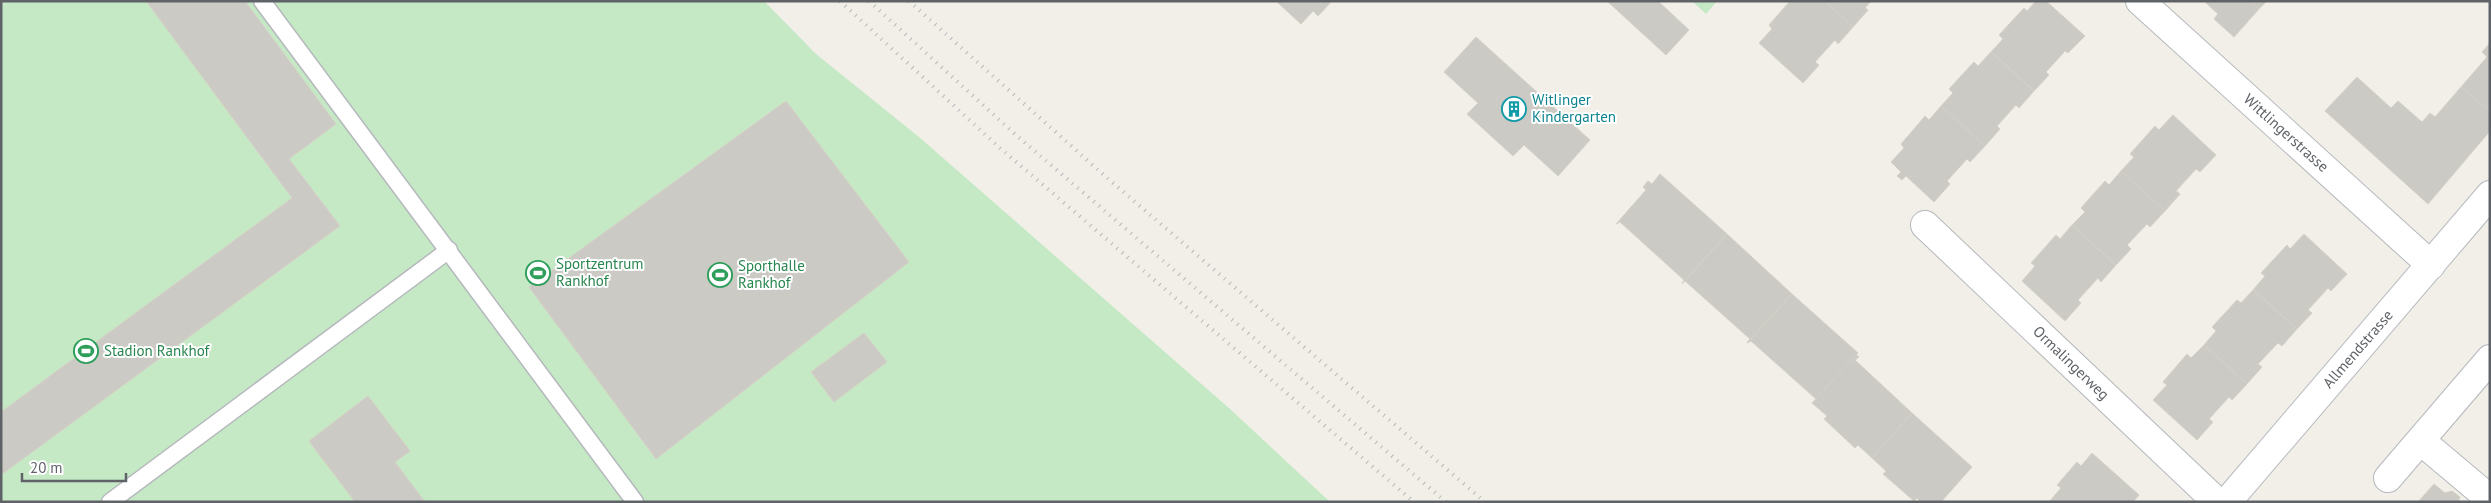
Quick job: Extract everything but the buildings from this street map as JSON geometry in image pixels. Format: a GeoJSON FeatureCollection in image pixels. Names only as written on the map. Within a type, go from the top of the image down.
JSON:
{"type":"FeatureCollection","features":[{"type":"Feature","properties":{"kind":"street","name":"Wittlingerstrasse"},"geometry":{"type":"LineString","coordinates":[[2140,1],[2431,265]]}},
{"type":"Feature","properties":{"kind":"street","name":"Allmendstrasse"},"geometry":{"type":"LineString","coordinates":[[2227,502],[2490,196]]}},
{"type":"Feature","properties":{"kind":"street","name":"Ormalingerweg"},"geometry":{"type":"LineString","coordinates":[[1925,225],[2217,502]]}},
{"type":"Feature","properties":{"kind":"street"},"geometry":{"type":"LineString","coordinates":[[2388,478],[2490,359]]}},
{"type":"Feature","properties":{"kind":"street"},"geometry":{"type":"LineString","coordinates":[[2420,441],[2490,499]]}},
{"type":"Feature","properties":{"kind":"lane"},"geometry":{"type":"LineString","coordinates":[[262,1],[635,502]]}},
{"type":"Feature","properties":{"kind":"lane"},"geometry":{"type":"LineString","coordinates":[[110,502],[448,250]]}},
{"type":"Feature","properties":{"kind":"green space","name":"Sportzentrum Rankhof"},"geometry":{"type":"Polygon","coordinates":[[[1,1],[764,1],[816,54],[919,137],[1230,409],[1330,502],[1,502],[1,1]]]}},
{"type":"Feature","properties":{"kind":"green space"},"geometry":{"type":"Polygon","coordinates":[[[1692,1],[1717,1],[1706,14],[1692,1]]]}},
{"type":"Feature","properties":{"kind":"railway"},"geometry":{"type":"LineString","coordinates":[[840,1],[1001,149],[1414,502]]}},
{"type":"Feature","properties":{"kind":"railway"},"geometry":{"type":"LineString","coordinates":[[869,1],[1017,136],[1446,502]]}},
{"type":"Feature","properties":{"kind":"railway"},"geometry":{"type":"LineString","coordinates":[[909,1],[1106,177],[1485,502]]}},
{"type":"Feature","properties":{"kind":"place","name":"Witlinger Kindergarten"},"geometry":{"type":"Point","coordinates":[1514,109]}},
{"type":"Feature","properties":{"kind":"place","name":"Sportzentrum Rankhof"},"geometry":{"type":"Point","coordinates":[538,273]}},
{"type":"Feature","properties":{"kind":"place","name":"Sporthalle Rankhof"},"geometry":{"type":"Point","coordinates":[720,275]}},
{"type":"Feature","properties":{"kind":"place","name":"Stadion Rankhof"},"geometry":{"type":"Point","coordinates":[86,351]}}]}
